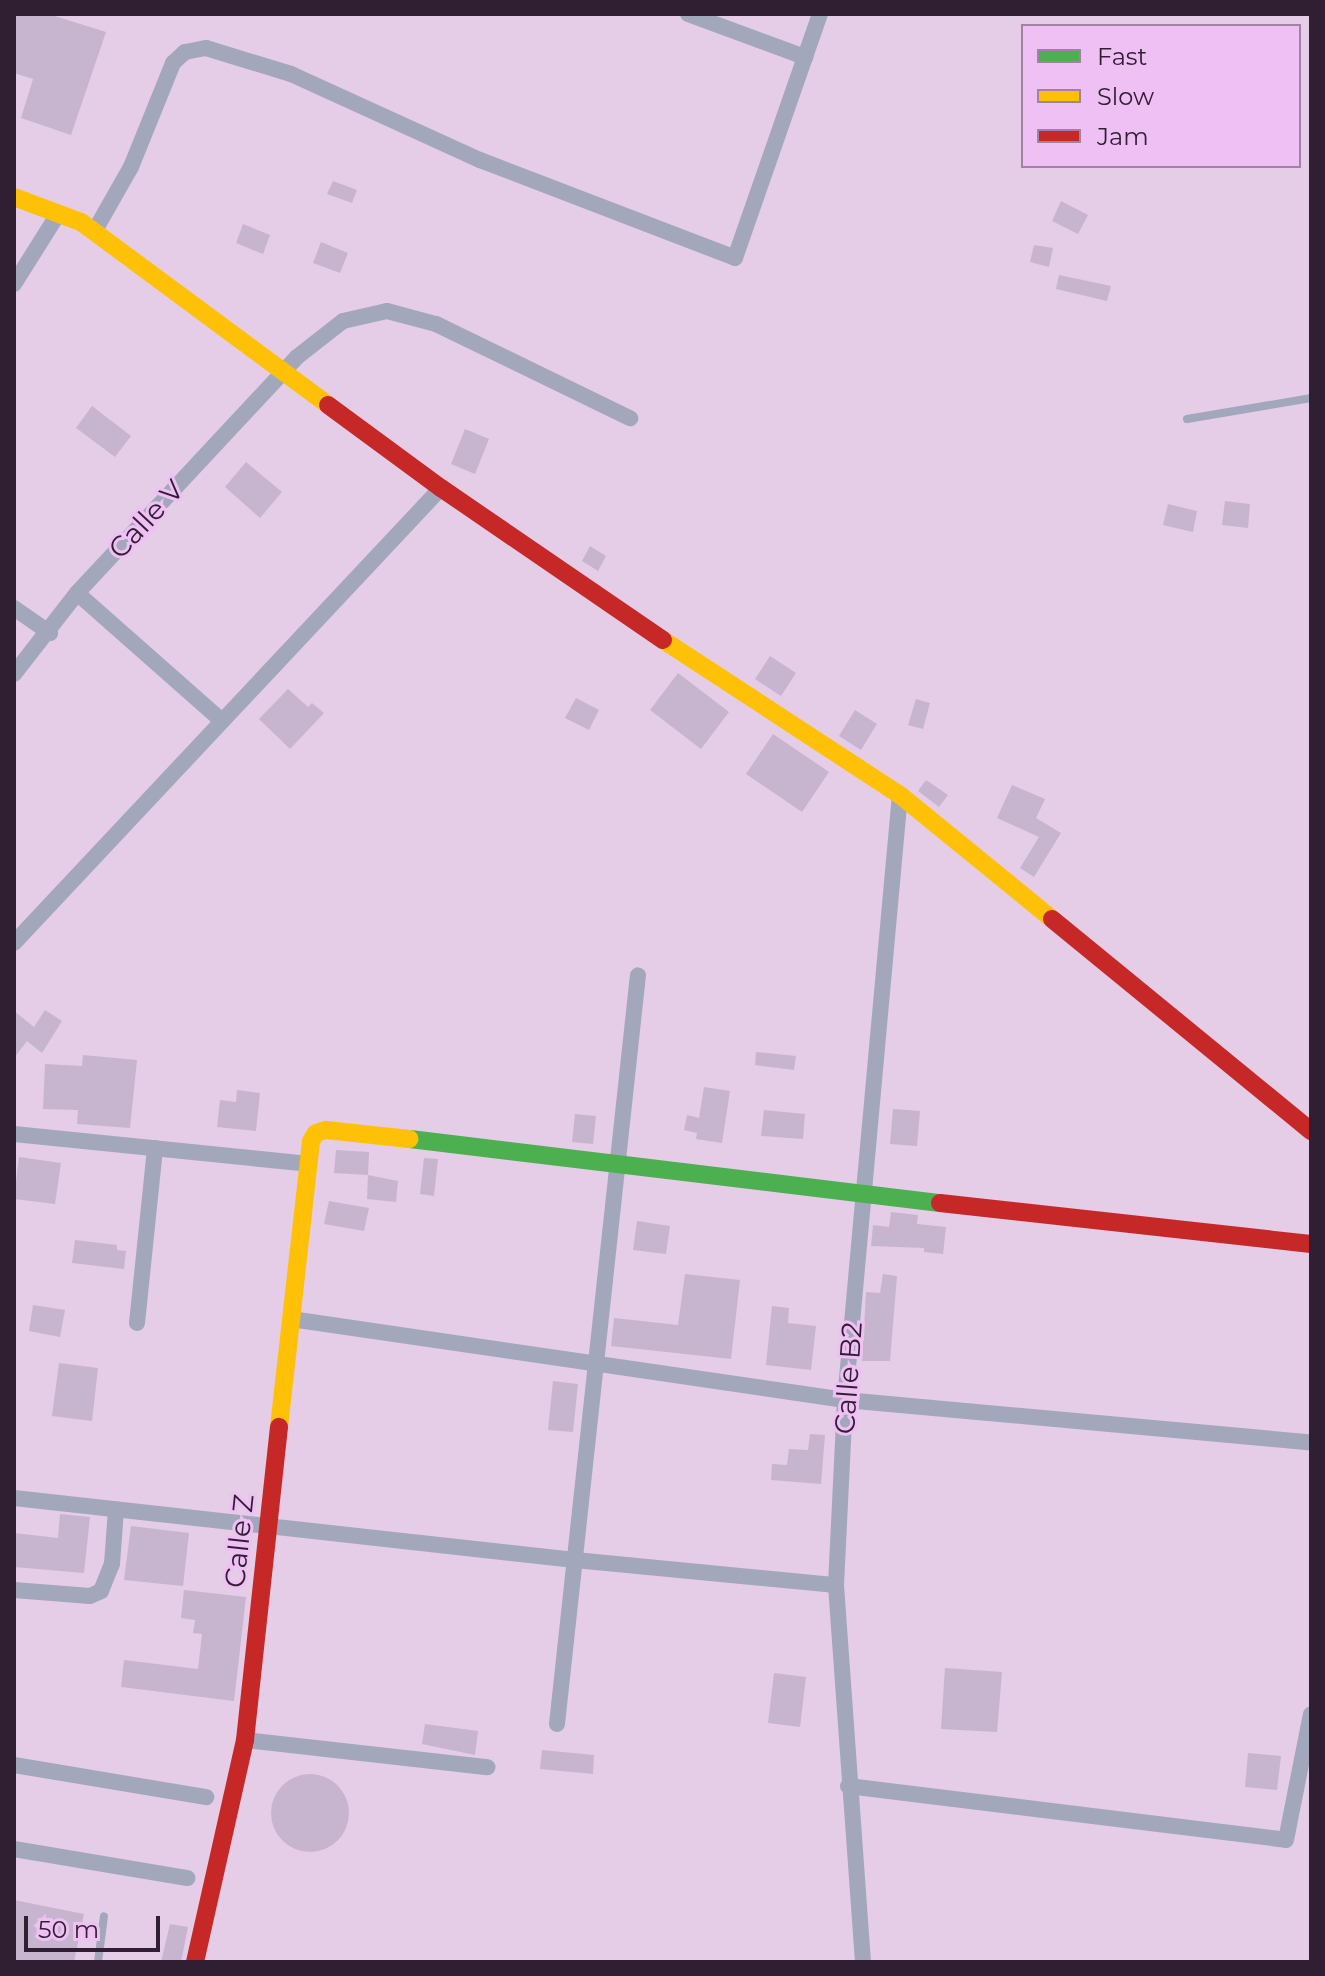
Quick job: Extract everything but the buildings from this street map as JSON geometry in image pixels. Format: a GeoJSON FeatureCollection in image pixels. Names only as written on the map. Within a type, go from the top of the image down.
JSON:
{"type":"FeatureCollection","features":[{"type":"Feature","properties":{"kind":"street"},"geometry":{"type":"LineString","coordinates":[[688,14],[805,57]]}},
{"type":"Feature","properties":{"kind":"street"},"geometry":{"type":"LineString","coordinates":[[94,232],[131,167],[173,63],[185,52],[199,48],[291,74],[480,160],[735,258],[820,14]]}},
{"type":"Feature","properties":{"kind":"street"},"geometry":{"type":"LineString","coordinates":[[14,197],[81,222],[441,488],[597,596],[900,795],[1311,1131]]}},
{"type":"Feature","properties":{"kind":"street"},"geometry":{"type":"LineString","coordinates":[[14,284],[58,214]]}},
{"type":"Feature","properties":{"kind":"street","name":"Calle V"},"geometry":{"type":"LineString","coordinates":[[14,674],[50,633],[77,593],[310,344],[343,321],[387,311],[436,324],[478,341],[630,418]]}},
{"type":"Feature","properties":{"kind":"street"},"geometry":{"type":"LineString","coordinates":[[14,943],[441,488]]}},
{"type":"Feature","properties":{"kind":"street"},"geometry":{"type":"LineString","coordinates":[[77,593],[222,721]]}},
{"type":"Feature","properties":{"kind":"street"},"geometry":{"type":"LineString","coordinates":[[14,608],[50,633]]}},
{"type":"Feature","properties":{"kind":"street","name":"Calle B2"},"geometry":{"type":"LineString","coordinates":[[863,1962],[836,1585],[845,1400],[900,795]]}},
{"type":"Feature","properties":{"kind":"street"},"geometry":{"type":"LineString","coordinates":[[557,1724],[638,975]]}},
{"type":"Feature","properties":{"kind":"street","name":"Calle Z"},"geometry":{"type":"LineString","coordinates":[[195,1962],[245,1740],[311,1141],[316,1133],[326,1130],[618,1162]]}},
{"type":"Feature","properties":{"kind":"street"},"geometry":{"type":"LineString","coordinates":[[14,1134],[308,1164]]}},
{"type":"Feature","properties":{"kind":"street"},"geometry":{"type":"LineString","coordinates":[[137,1323],[155,1148]]}},
{"type":"Feature","properties":{"kind":"street"},"geometry":{"type":"LineString","coordinates":[[618,1162],[864,1195],[1311,1244]]}},
{"type":"Feature","properties":{"kind":"street"},"geometry":{"type":"LineString","coordinates":[[291,1319],[845,1400],[1311,1442]]}},
{"type":"Feature","properties":{"kind":"street"},"geometry":{"type":"LineString","coordinates":[[14,1498],[575,1560],[836,1585]]}},
{"type":"Feature","properties":{"kind":"street"},"geometry":{"type":"LineString","coordinates":[[14,1590],[90,1596],[101,1591],[112,1564],[116,1509]]}},
{"type":"Feature","properties":{"kind":"street"},"geometry":{"type":"LineString","coordinates":[[848,1786],[1286,1840],[1311,1714]]}},
{"type":"Feature","properties":{"kind":"street"},"geometry":{"type":"LineString","coordinates":[[245,1740],[487,1767]]}},
{"type":"Feature","properties":{"kind":"street"},"geometry":{"type":"LineString","coordinates":[[14,1765],[206,1797]]}},
{"type":"Feature","properties":{"kind":"street"},"geometry":{"type":"LineString","coordinates":[[14,1849],[188,1878]]}},
{"type":"Feature","properties":{"kind":"lane"},"geometry":{"type":"LineString","coordinates":[[1187,419],[1311,398]]}},
{"type":"Feature","properties":{"kind":"lane"},"geometry":{"type":"LineString","coordinates":[[98,1962],[104,1916]]}},
{"type":"Feature","properties":{"kind":"traffic: fast"},"geometry":{"type":"LineString","coordinates":[[410,1139],[940,1203]]}},
{"type":"Feature","properties":{"kind":"traffic: slow"},"geometry":{"type":"LineString","coordinates":[[14,197],[81,222],[328,405]]}},
{"type":"Feature","properties":{"kind":"traffic: slow"},"geometry":{"type":"LineString","coordinates":[[663,640],[900,795],[1052,919]]}},
{"type":"Feature","properties":{"kind":"traffic: slow"},"geometry":{"type":"LineString","coordinates":[[279,1427],[311,1141],[316,1133],[326,1130],[410,1139]]}},
{"type":"Feature","properties":{"kind":"traffic: jam"},"geometry":{"type":"LineString","coordinates":[[328,405],[441,488],[663,640]]}},
{"type":"Feature","properties":{"kind":"traffic: jam"},"geometry":{"type":"LineString","coordinates":[[1052,919],[1311,1131]]}},
{"type":"Feature","properties":{"kind":"traffic: jam"},"geometry":{"type":"LineString","coordinates":[[940,1203],[1311,1244]]}},
{"type":"Feature","properties":{"kind":"traffic: jam"},"geometry":{"type":"LineString","coordinates":[[195,1962],[245,1740],[279,1427]]}}]}
